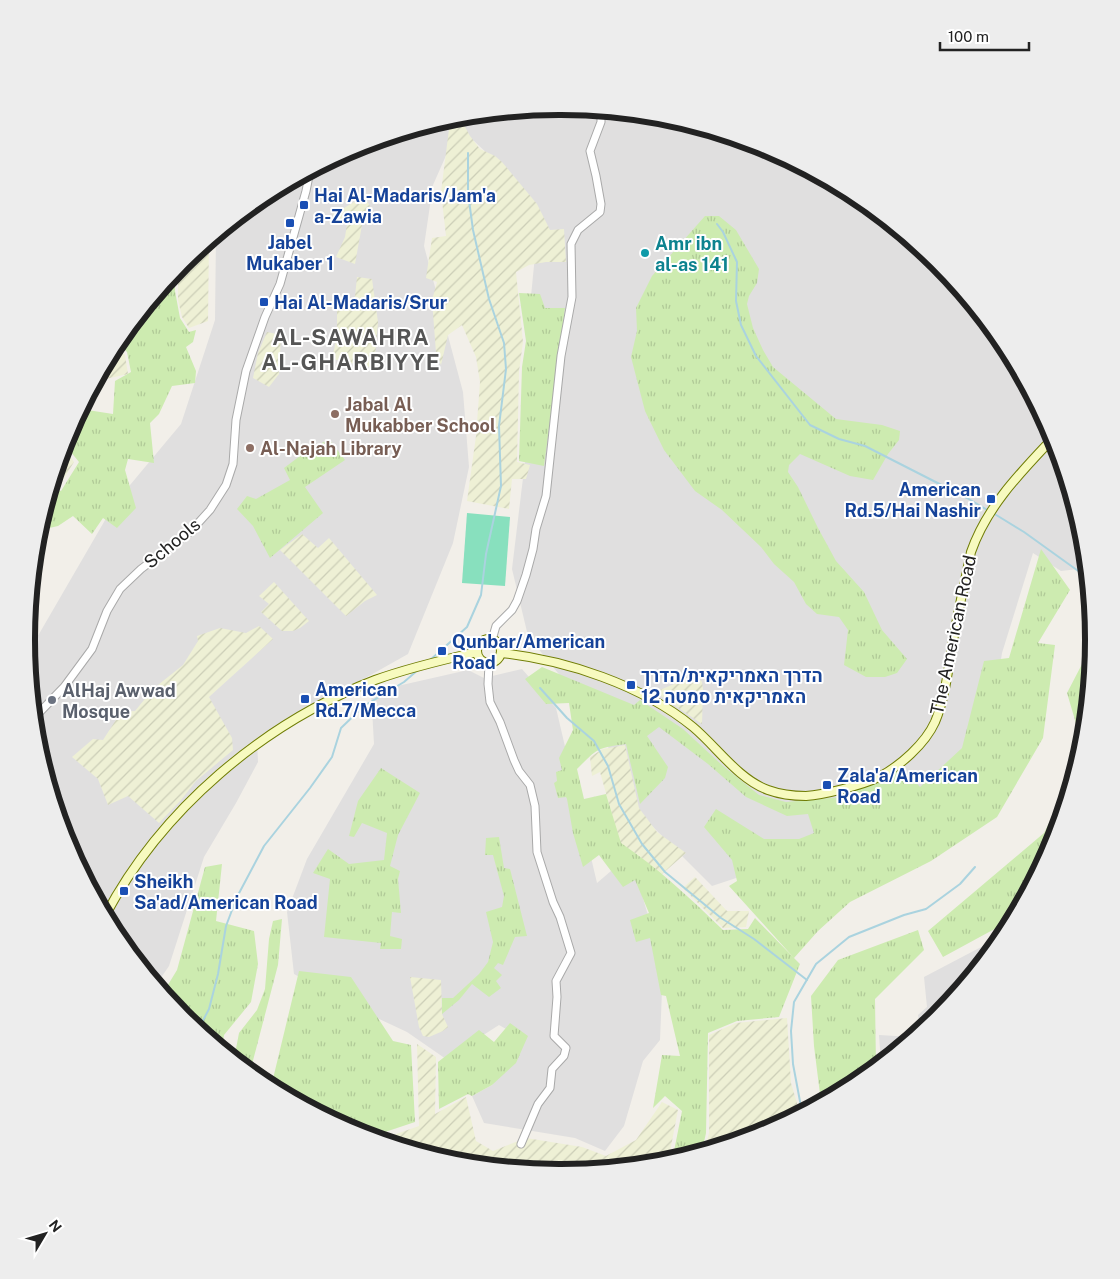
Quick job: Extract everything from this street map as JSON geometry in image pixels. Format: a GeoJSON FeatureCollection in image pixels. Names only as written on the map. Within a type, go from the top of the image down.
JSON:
{"type":"FeatureCollection","features":[{"type":"Feature","properties":{"kind":"main road","name":"The American Road"},"geometry":{"type":"LineString","coordinates":[[501,653],[545,660],[605,679],[641,694],[680,717],[708,740],[747,778],[768,790],[805,796],[854,786],[878,777],[904,760],[923,740],[934,723],[944,694],[971,552],[978,531],[1007,488],[1047,445]]}},
{"type":"Feature","properties":{"kind":"main road"},"geometry":{"type":"LineString","coordinates":[[492,640],[498,643],[501,653],[498,660],[489,664],[482,661],[477,652],[481,642],[492,640]]}},
{"type":"Feature","properties":{"kind":"main road"},"geometry":{"type":"LineString","coordinates":[[109,909],[127,877],[165,827],[198,792],[261,742],[310,710],[375,680],[436,661],[477,652]]}},
{"type":"Feature","properties":{"kind":"street"},"geometry":{"type":"LineString","coordinates":[[492,640],[496,626],[512,610],[517,601],[526,576],[536,529],[546,496],[560,364],[572,296],[572,244],[578,230],[600,212],[601,204],[590,151],[601,122],[601,117]]}},
{"type":"Feature","properties":{"kind":"street","name":"Schools"},"geometry":{"type":"LineString","coordinates":[[40,712],[64,687],[92,649],[107,611],[120,589],[140,569],[174,546],[190,532],[218,500],[226,485],[233,464],[236,420],[246,371],[260,331],[280,284],[308,180]]}},
{"type":"Feature","properties":{"kind":"street"},"geometry":{"type":"LineString","coordinates":[[489,664],[488,684],[490,702],[519,771],[530,785],[535,806],[537,852],[571,952],[556,981],[557,997],[553,1028],[554,1036],[566,1048],[564,1056],[552,1069],[550,1088],[538,1104],[522,1144]]}},
{"type":"Feature","properties":{"kind":"shaded area"},"geometry":{"type":"Polygon","coordinates":[[[560,115],[629,119],[696,132],[761,154],[822,185],[852,203],[906,245],[955,293],[997,348],[1031,407],[1057,471],[1075,537],[1081,569],[1061,571],[1033,553],[1002,653],[983,775],[832,846],[712,886],[637,811],[596,720],[528,636],[512,569],[527,445],[526,347],[539,215],[509,174],[474,141],[448,151],[433,185],[424,246],[463,392],[469,467],[453,543],[408,654],[257,739],[258,762],[204,857],[169,966],[160,980],[123,931],[105,902],[89,872],[63,808],[45,742],[39,708],[35,641],[115,503],[181,424],[215,320],[216,243],[268,203],[298,185],[359,154],[424,132],[491,119],[526,116],[560,115]]]}},
{"type":"Feature","properties":{"kind":"shaded area"},"geometry":{"type":"Polygon","coordinates":[[[522,669],[556,708],[597,883],[611,871],[637,878],[663,966],[660,1040],[643,1061],[624,1126],[605,1151],[575,1138],[484,1123],[472,1096],[492,1085],[525,1040],[499,1025],[446,1059],[407,1032],[360,1010],[294,974],[287,912],[307,859],[374,744],[371,692],[468,670],[484,678],[522,669]]]}},
{"type":"Feature","properties":{"kind":"shaded area"},"geometry":{"type":"Polygon","coordinates":[[[988,943],[955,986],[919,1022],[918,1015],[927,1007],[924,977],[988,943]]]}},
{"type":"Feature","properties":{"kind":"shaded area"},"geometry":{"type":"Polygon","coordinates":[[[879,1035],[903,1036],[880,1056],[879,1035]]]}},
{"type":"Feature","properties":{"kind":"green space"},"geometry":{"type":"Polygon","coordinates":[[[464,125],[480,149],[495,156],[502,162],[537,204],[550,230],[564,229],[566,262],[546,262],[529,265],[516,272],[523,342],[519,371],[517,462],[530,465],[526,479],[512,479],[509,509],[467,501],[476,436],[480,382],[476,357],[462,325],[448,335],[441,365],[436,353],[432,300],[437,282],[426,278],[432,238],[446,236],[441,192],[449,129],[464,125]]]}},
{"type":"Feature","properties":{"kind":"green space"},"geometry":{"type":"Polygon","coordinates":[[[364,196],[370,206],[362,225],[355,264],[336,257],[345,237],[347,224],[331,221],[335,208],[344,208],[364,196]]]}},
{"type":"Feature","properties":{"kind":"green space"},"geometry":{"type":"Polygon","coordinates":[[[705,216],[719,216],[736,230],[759,269],[757,283],[749,296],[747,304],[753,328],[773,367],[836,419],[882,425],[900,431],[899,440],[888,454],[873,480],[850,476],[800,454],[789,465],[788,472],[798,487],[836,561],[864,592],[882,630],[907,659],[897,673],[885,677],[866,677],[844,665],[848,630],[839,617],[817,614],[806,604],[794,582],[774,564],[761,547],[722,510],[695,491],[664,450],[645,411],[631,357],[637,331],[636,308],[652,276],[705,216]]]}},
{"type":"Feature","properties":{"kind":"green space"},"geometry":{"type":"Polygon","coordinates":[[[209,250],[208,321],[189,328],[182,317],[178,300],[178,279],[209,250]]]}},
{"type":"Feature","properties":{"kind":"green space"},"geometry":{"type":"Polygon","coordinates":[[[357,277],[372,279],[378,322],[374,368],[332,359],[337,336],[337,303],[354,306],[357,277]]]}},
{"type":"Feature","properties":{"kind":"green space"},"geometry":{"type":"Polygon","coordinates":[[[175,283],[180,318],[189,332],[196,330],[193,342],[186,347],[196,371],[195,383],[172,386],[159,414],[150,423],[154,463],[128,459],[125,470],[136,508],[117,528],[103,518],[92,534],[73,516],[58,526],[47,529],[57,490],[61,491],[79,462],[70,451],[88,410],[113,414],[115,381],[131,372],[127,352],[123,348],[143,320],[175,283]]]}},
{"type":"Feature","properties":{"kind":"green space"},"geometry":{"type":"Polygon","coordinates":[[[519,293],[540,294],[545,308],[565,308],[544,466],[519,461],[522,367],[526,341],[519,293]]]}},
{"type":"Feature","properties":{"kind":"green space"},"geometry":{"type":"Polygon","coordinates":[[[267,332],[281,335],[279,374],[269,387],[253,378],[258,353],[267,332]]]}},
{"type":"Feature","properties":{"kind":"green space"},"geometry":{"type":"Polygon","coordinates":[[[121,351],[125,355],[128,374],[104,379],[121,351]]]}},
{"type":"Feature","properties":{"kind":"green space"},"geometry":{"type":"Polygon","coordinates":[[[329,439],[345,460],[305,487],[323,513],[270,558],[253,526],[237,509],[247,496],[256,499],[290,480],[284,468],[304,453],[329,439]]]}},
{"type":"Feature","properties":{"kind":"green space"},"geometry":{"type":"Polygon","coordinates":[[[69,455],[74,462],[59,486],[63,471],[69,455]]]}},
{"type":"Feature","properties":{"kind":"green space"},"geometry":{"type":"Polygon","coordinates":[[[467,513],[510,517],[505,586],[462,583],[467,513]]]}},
{"type":"Feature","properties":{"kind":"green space"},"geometry":{"type":"Polygon","coordinates":[[[302,534],[318,548],[329,538],[377,595],[365,601],[346,616],[280,550],[302,534]]]}},
{"type":"Feature","properties":{"kind":"green space"},"geometry":{"type":"Polygon","coordinates":[[[1041,549],[1070,590],[1038,643],[1055,645],[1043,738],[997,817],[931,861],[850,902],[818,931],[794,958],[800,964],[779,1017],[737,1021],[708,1033],[706,1133],[703,1145],[674,1152],[682,1111],[665,1096],[653,1108],[662,1055],[680,1056],[666,996],[661,995],[650,938],[636,942],[630,920],[649,913],[635,880],[623,887],[599,855],[583,867],[573,833],[567,799],[566,797],[558,798],[554,783],[557,781],[556,772],[562,770],[559,758],[573,730],[569,703],[546,704],[525,679],[542,667],[634,705],[640,700],[683,729],[723,766],[759,795],[786,802],[841,797],[903,768],[920,787],[962,748],[984,661],[1009,658],[1041,549]],[[659,727],[647,736],[668,767],[665,778],[640,804],[626,744],[598,750],[577,769],[584,799],[606,794],[621,843],[661,873],[723,930],[748,929],[755,918],[794,958],[729,886],[737,881],[732,860],[704,827],[716,809],[764,839],[799,839],[814,833],[808,814],[787,816],[746,797],[708,764],[659,727]]]}},
{"type":"Feature","properties":{"kind":"green space"},"geometry":{"type":"Polygon","coordinates":[[[274,582],[309,621],[300,628],[293,631],[282,631],[261,612],[269,604],[259,596],[274,582]]]}},
{"type":"Feature","properties":{"kind":"green space"},"geometry":{"type":"Polygon","coordinates":[[[259,626],[273,639],[209,697],[232,738],[233,750],[196,781],[159,823],[128,796],[108,805],[98,779],[72,757],[93,739],[103,740],[121,712],[135,711],[153,689],[183,665],[198,641],[197,636],[220,628],[246,633],[259,626]]]}},
{"type":"Feature","properties":{"kind":"green space"},"geometry":{"type":"Polygon","coordinates":[[[1084,659],[1081,708],[1077,728],[1067,693],[1084,659]]]}},
{"type":"Feature","properties":{"kind":"green space"},"geometry":{"type":"Polygon","coordinates":[[[698,678],[702,682],[703,689],[702,724],[655,692],[686,679],[698,678]]]}},
{"type":"Feature","properties":{"kind":"green space"},"geometry":{"type":"Polygon","coordinates":[[[625,745],[639,808],[657,832],[686,853],[661,875],[638,855],[620,843],[600,772],[592,776],[590,757],[603,749],[625,745]]]}},
{"type":"Feature","properties":{"kind":"green space"},"geometry":{"type":"Polygon","coordinates":[[[381,768],[420,793],[398,835],[390,866],[400,871],[398,879],[401,913],[392,912],[390,936],[402,939],[401,949],[380,949],[381,943],[324,937],[330,879],[313,873],[328,849],[349,864],[384,860],[387,833],[362,823],[354,837],[349,836],[358,801],[381,768]]]}},
{"type":"Feature","properties":{"kind":"green space"},"geometry":{"type":"Polygon","coordinates":[[[1058,804],[1031,872],[1000,926],[943,957],[928,931],[1044,833],[1058,804]]]}},
{"type":"Feature","properties":{"kind":"green space"},"geometry":{"type":"Polygon","coordinates":[[[499,837],[504,868],[510,869],[527,936],[515,937],[503,965],[498,963],[494,968],[502,975],[496,981],[501,988],[489,997],[472,984],[459,1000],[442,1014],[442,998],[453,998],[479,974],[488,962],[493,942],[486,912],[502,907],[504,896],[493,855],[485,855],[486,838],[499,837]]]}},
{"type":"Feature","properties":{"kind":"green space"},"geometry":{"type":"Polygon","coordinates":[[[222,864],[216,921],[254,931],[258,964],[251,1002],[224,1035],[223,1042],[166,987],[177,970],[205,867],[222,864]]]}},
{"type":"Feature","properties":{"kind":"green space"},"geometry":{"type":"Polygon","coordinates":[[[695,877],[727,911],[749,911],[746,927],[723,928],[683,888],[695,877]]]}},
{"type":"Feature","properties":{"kind":"green space"},"geometry":{"type":"Polygon","coordinates":[[[282,919],[278,965],[252,1065],[235,1052],[239,1033],[257,1010],[265,989],[269,939],[273,921],[282,919]]]}},
{"type":"Feature","properties":{"kind":"green space"},"geometry":{"type":"Polygon","coordinates":[[[918,930],[924,950],[875,999],[876,1059],[820,1095],[814,1046],[811,996],[838,960],[918,930]]]}},
{"type":"Feature","properties":{"kind":"green space"},"geometry":{"type":"Polygon","coordinates":[[[299,971],[351,977],[393,1041],[411,1045],[415,1122],[381,1133],[328,1110],[273,1079],[299,971]]]}},
{"type":"Feature","properties":{"kind":"green space"},"geometry":{"type":"Polygon","coordinates":[[[410,977],[441,980],[442,1014],[448,1027],[443,1031],[429,1037],[423,1036],[419,1027],[410,977]]]}},
{"type":"Feature","properties":{"kind":"green space"},"geometry":{"type":"Polygon","coordinates":[[[787,1018],[791,1083],[798,1107],[761,1125],[706,1144],[709,1133],[709,1035],[736,1023],[787,1018]]]}},
{"type":"Feature","properties":{"kind":"green space"},"geometry":{"type":"Polygon","coordinates":[[[510,1023],[528,1036],[516,1063],[492,1085],[472,1096],[468,1094],[439,1109],[438,1062],[479,1030],[494,1042],[510,1023]]]}},
{"type":"Feature","properties":{"kind":"green space"},"geometry":{"type":"Polygon","coordinates":[[[417,1044],[436,1057],[435,1114],[466,1097],[476,1141],[493,1151],[526,1138],[582,1147],[606,1156],[636,1140],[662,1102],[678,1110],[670,1152],[629,1160],[594,1163],[560,1164],[491,1160],[424,1147],[389,1136],[419,1126],[417,1044]]]}},
{"type":"Feature","properties":{"kind":"waterway"},"geometry":{"type":"LineString","coordinates":[[429,661],[467,627],[481,595],[486,554],[501,486],[499,426],[506,369],[504,343],[489,299],[473,230],[468,193],[468,153]]}},
{"type":"Feature","properties":{"kind":"waterway"},"geometry":{"type":"LineString","coordinates":[[717,224],[723,232],[737,262],[736,301],[741,325],[756,356],[810,425],[839,439],[865,446],[989,511]]}},
{"type":"Feature","properties":{"kind":"waterway"},"geometry":{"type":"LineString","coordinates":[[993,513],[1024,532],[1081,573]]}},
{"type":"Feature","properties":{"kind":"waterway"},"geometry":{"type":"LineString","coordinates":[[202,1023],[209,1009],[218,974],[226,926],[237,897],[264,846],[332,757],[341,728],[364,706],[404,682],[419,669]]}},
{"type":"Feature","properties":{"kind":"waterway"},"geometry":{"type":"LineString","coordinates":[[540,688],[567,718],[594,741],[608,766],[619,804],[642,844],[665,872],[721,918],[754,939],[807,980]]}},
{"type":"Feature","properties":{"kind":"waterway"},"geometry":{"type":"LineString","coordinates":[[801,1105],[793,1064],[791,1031],[794,1002],[816,964],[849,937],[904,915],[926,909],[960,884],[975,867]]}},
{"type":"Feature","properties":{"kind":"place","name":"Hai Al-Madaris/Jam'a a-Zawia"},"geometry":{"type":"Point","coordinates":[304,205]}},
{"type":"Feature","properties":{"kind":"place","name":"Jabel Mukaber 1"},"geometry":{"type":"Point","coordinates":[290,223]}},
{"type":"Feature","properties":{"kind":"place","name":"Amr ibn al-as 141"},"geometry":{"type":"Point","coordinates":[645,253]}},
{"type":"Feature","properties":{"kind":"place","name":"Hai Al-Madaris/Srur"},"geometry":{"type":"Point","coordinates":[264,302]}},
{"type":"Feature","properties":{"kind":"place","name":"Jabal Al Mukabber School"},"geometry":{"type":"Point","coordinates":[335,414]}},
{"type":"Feature","properties":{"kind":"place","name":"Al-Najah Library"},"geometry":{"type":"Point","coordinates":[250,448]}},
{"type":"Feature","properties":{"kind":"place","name":"American Rd.5/Hai Nashir"},"geometry":{"type":"Point","coordinates":[991,499]}},
{"type":"Feature","properties":{"kind":"place","name":"Qunbar/American Road"},"geometry":{"type":"Point","coordinates":[442,651]}},
{"type":"Feature","properties":{"kind":"place","name":"הדרך האמריקאית/הדרך האמריקאית סמטה 12"},"geometry":{"type":"Point","coordinates":[631,685]}},
{"type":"Feature","properties":{"kind":"place","name":"American Rd.7/Mecca"},"geometry":{"type":"Point","coordinates":[305,699]}},
{"type":"Feature","properties":{"kind":"place","name":"AlHaj Awwad Mosque"},"geometry":{"type":"Point","coordinates":[52,700]}},
{"type":"Feature","properties":{"kind":"place","name":"Zala'a/American Road"},"geometry":{"type":"Point","coordinates":[827,785]}},
{"type":"Feature","properties":{"kind":"place","name":"Sheikh Sa'ad/American Road"},"geometry":{"type":"Point","coordinates":[124,891]}},
{"type":"Feature","properties":{"kind":"district","name":"AL-SAWAHRA AL-GHARBIYYE"},"geometry":{"type":"Point","coordinates":[351,350]}}]}
